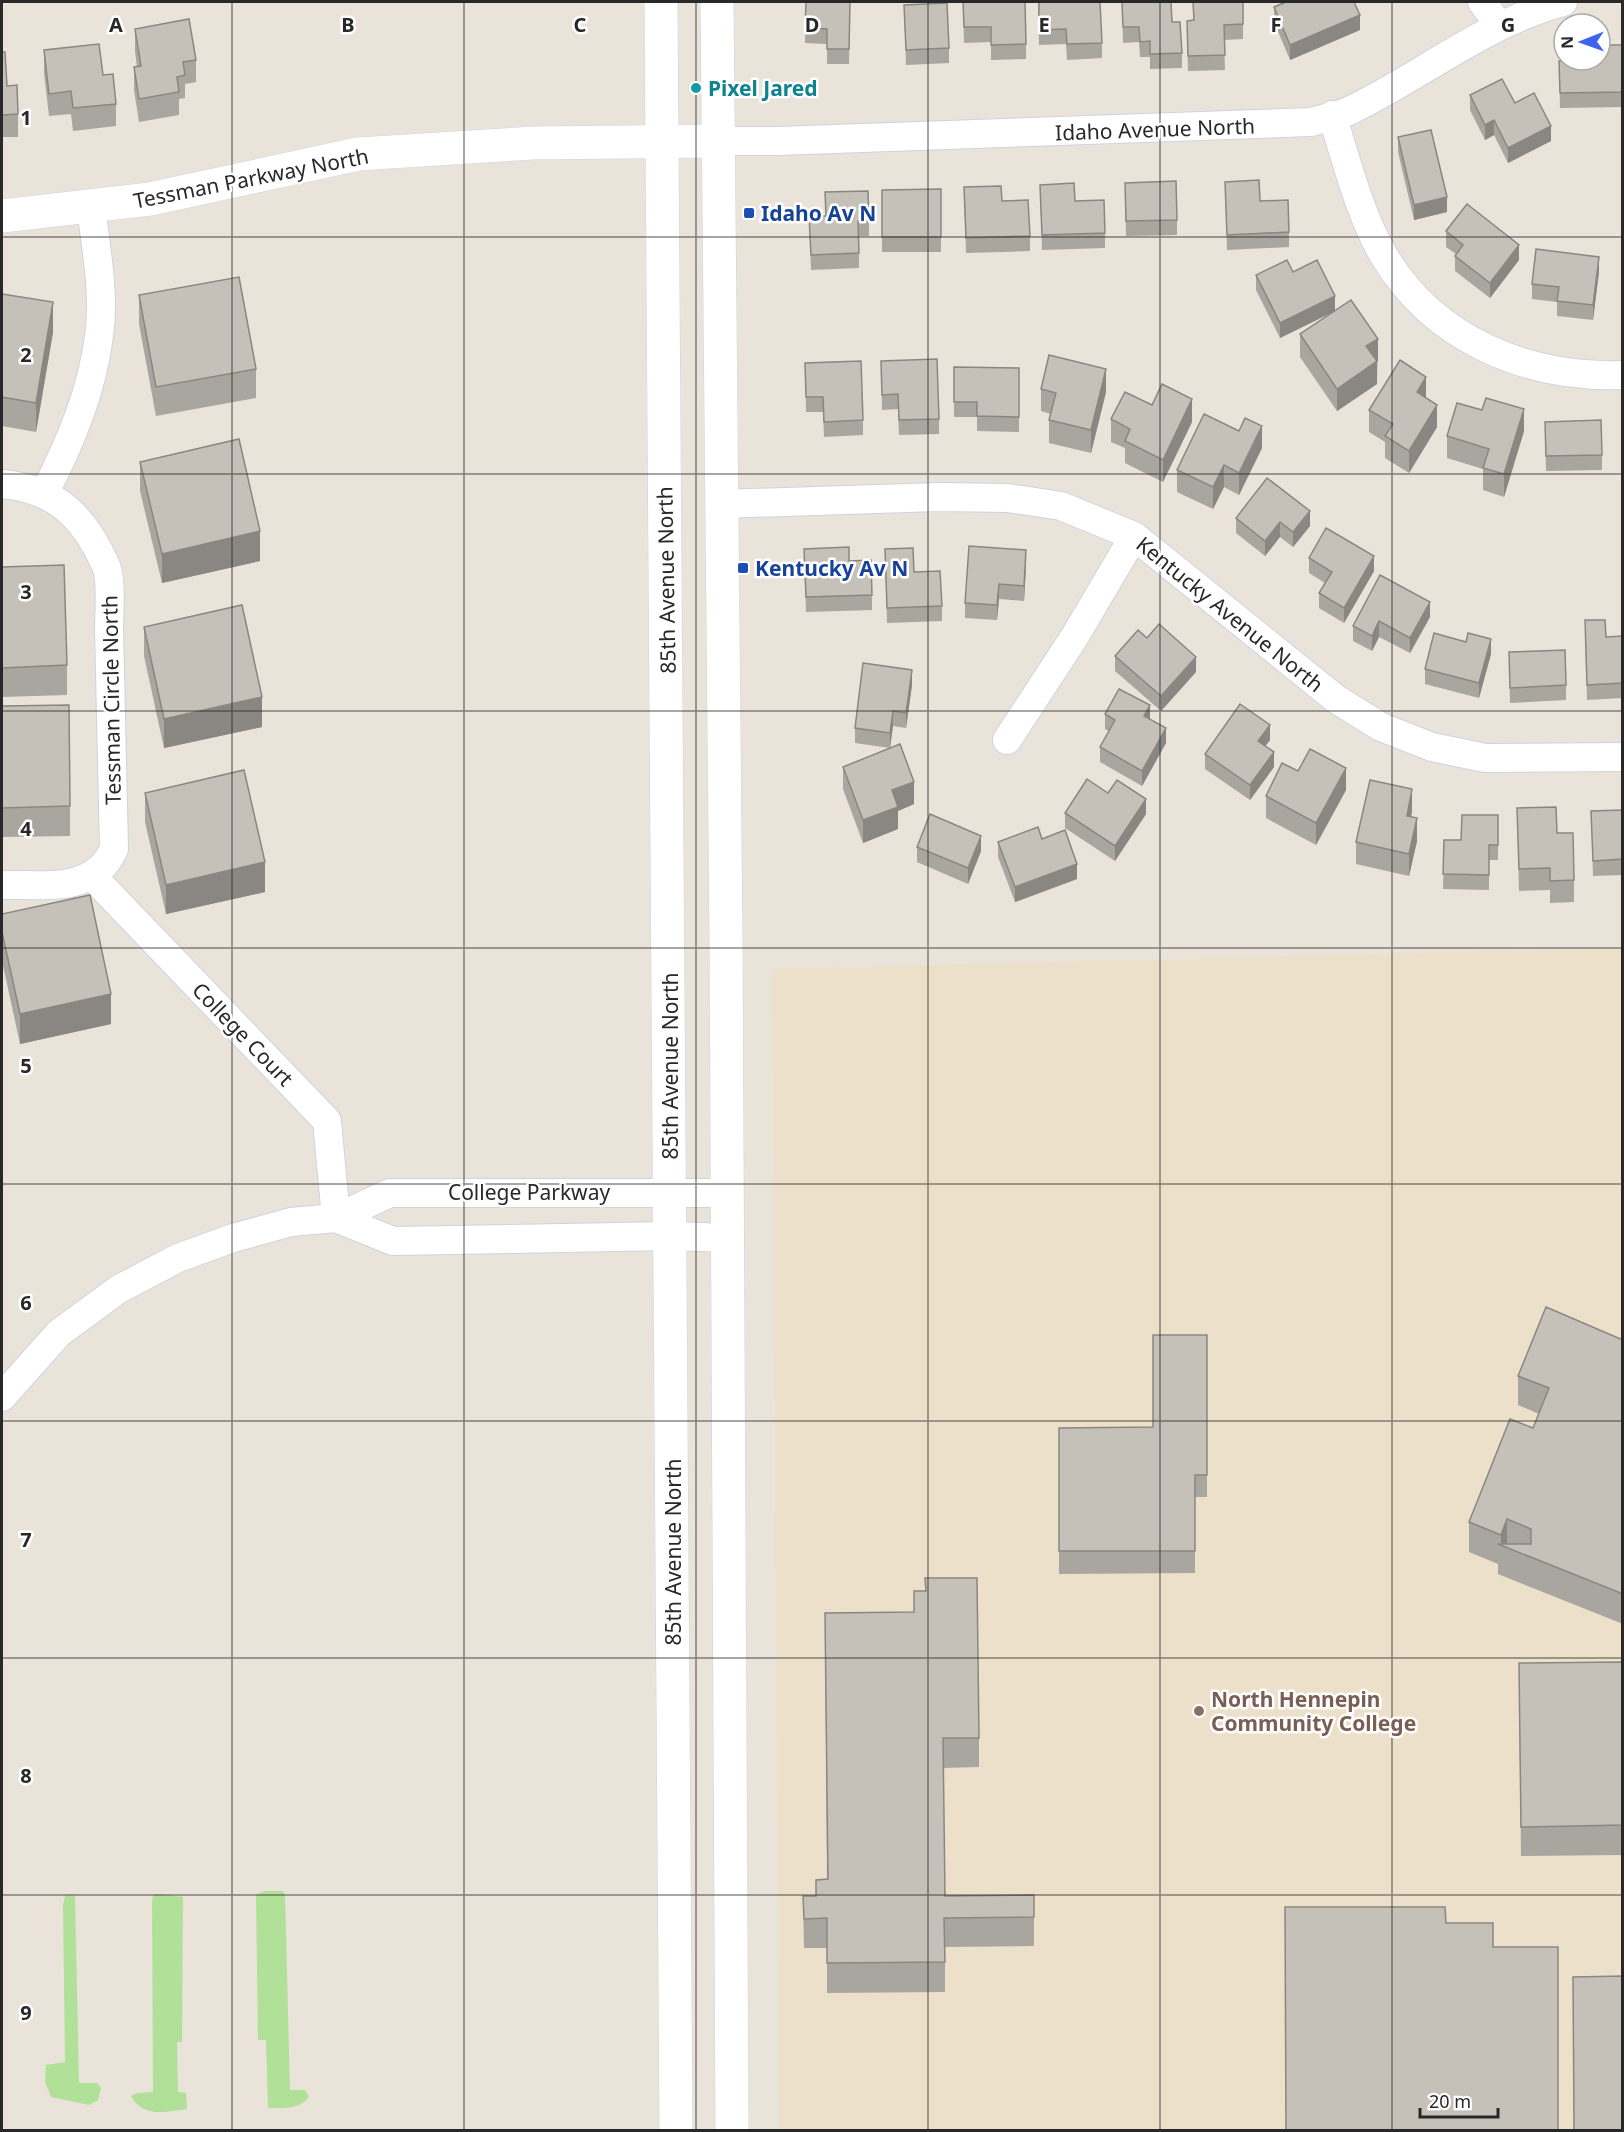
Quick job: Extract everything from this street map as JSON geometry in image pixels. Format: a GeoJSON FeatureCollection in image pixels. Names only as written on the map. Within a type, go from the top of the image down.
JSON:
{"type":"FeatureCollection","features":[{"type":"Feature","properties":{"kind":"main road","name":"85th Avenue North"},"geometry":{"type":"LineString","coordinates":[[661,2],[669,806],[676,2130]]}},
{"type":"Feature","properties":{"kind":"main road"},"geometry":{"type":"LineString","coordinates":[[717,2],[728,1193],[732,2130]]}},
{"type":"Feature","properties":{"kind":"main road","name":"Tessman Parkway North"},"geometry":{"type":"LineString","coordinates":[[2,216],[150,199],[358,154],[532,143],[717,141]]}},
{"type":"Feature","properties":{"kind":"main road"},"geometry":{"type":"LineString","coordinates":[[655,2130],[653,1761],[674,1678]]}},
{"type":"Feature","properties":{"kind":"street"},"geometry":{"type":"LineString","coordinates":[[1482,2],[1499,25]]}},
{"type":"Feature","properties":{"kind":"street","name":"Idaho Avenue North"},"geometry":{"type":"LineString","coordinates":[[717,141],[1311,122],[1348,112],[1499,25],[1532,10],[1563,2]]}},
{"type":"Feature","properties":{"kind":"street"},"geometry":{"type":"LineString","coordinates":[[1332,115],[1362,210],[1385,257],[1416,296],[1454,331],[1499,356],[1548,369],[1599,375],[1623,375]]}},
{"type":"Feature","properties":{"kind":"street"},"geometry":{"type":"LineString","coordinates":[[45,492],[80,418],[99,335],[100,290],[91,207]]}},
{"type":"Feature","properties":{"kind":"street","name":"Tessman Circle North"},"geometry":{"type":"LineString","coordinates":[[2,484],[23,486],[45,492],[64,504],[80,521],[108,568],[114,849],[107,865],[92,876]]}},
{"type":"Feature","properties":{"kind":"street","name":"Kentucky Avenue North"},"geometry":{"type":"LineString","coordinates":[[721,504],[938,497],[1008,498],[1061,506],[1134,536],[1336,699],[1381,727],[1432,747],[1485,758],[1623,757]]}},
{"type":"Feature","properties":{"kind":"street"},"geometry":{"type":"LineString","coordinates":[[1007,740],[1075,636],[1134,536]]}},
{"type":"Feature","properties":{"kind":"street"},"geometry":{"type":"LineString","coordinates":[[2,885],[68,884],[92,876]]}},
{"type":"Feature","properties":{"kind":"street","name":"College Court"},"geometry":{"type":"LineString","coordinates":[[92,876],[327,1121],[336,1218]]}},
{"type":"Feature","properties":{"kind":"street","name":"College Parkway"},"geometry":{"type":"LineString","coordinates":[[2,1397],[59,1333],[120,1289],[178,1258],[232,1238],[291,1222],[336,1218],[390,1193],[670,1191],[728,1193]]}},
{"type":"Feature","properties":{"kind":"street","name":"College Parkway"},"geometry":{"type":"LineString","coordinates":[[336,1218],[393,1240],[671,1236],[728,1238]]}},
{"type":"Feature","properties":{"kind":"shaded area","name":"North Hennepin Community College"},"geometry":{"type":"Polygon","coordinates":[[[1622,948],[1622,2130],[779,2130],[772,969],[1622,948]]]}},
{"type":"Feature","properties":{"kind":"green space"},"geometry":{"type":"Polygon","coordinates":[[[264,1891],[283,1891],[285,1894],[290,2090],[305,2090],[309,2097],[300,2104],[290,2107],[268,2108],[266,2040],[258,2040],[256,1895],[264,1891]]]}},
{"type":"Feature","properties":{"kind":"green space"},"geometry":{"type":"Polygon","coordinates":[[[153,1895],[183,1897],[182,2042],[177,2042],[178,2092],[186,2093],[187,2109],[155,2112],[142,2108],[131,2096],[137,2093],[153,2092],[152,1902],[153,1895]]]}},
{"type":"Feature","properties":{"kind":"green space"},"geometry":{"type":"Polygon","coordinates":[[[65,1896],[75,1896],[79,2083],[97,2083],[101,2088],[98,2100],[89,2105],[51,2097],[45,2082],[46,2065],[65,2062],[63,1905],[65,1896]]]}},
{"type":"Feature","properties":{"kind":"building"},"geometry":{"type":"Polygon","coordinates":[[[806,2],[850,2],[849,49],[827,49],[827,29],[805,28],[806,2]]]}},
{"type":"Feature","properties":{"kind":"building"},"geometry":{"type":"Polygon","coordinates":[[[963,2],[1025,2],[1026,44],[991,45],[991,27],[964,27],[963,2]]]}},
{"type":"Feature","properties":{"kind":"building"},"geometry":{"type":"Polygon","coordinates":[[[1039,2],[1100,2],[1102,43],[1067,44],[1066,29],[1039,30],[1039,2]]]}},
{"type":"Feature","properties":{"kind":"building"},"geometry":{"type":"Polygon","coordinates":[[[1122,2],[1171,2],[1172,22],[1180,22],[1182,53],[1150,54],[1150,41],[1140,42],[1139,27],[1123,27],[1122,2]]]}},
{"type":"Feature","properties":{"kind":"building"},"geometry":{"type":"Polygon","coordinates":[[[1193,2],[1243,2],[1243,24],[1224,25],[1225,55],[1188,56],[1187,21],[1194,20],[1193,2]]]}},
{"type":"Feature","properties":{"kind":"building"},"geometry":{"type":"Polygon","coordinates":[[[1286,2],[1354,2],[1360,15],[1290,45],[1274,7],[1286,2]]]}},
{"type":"Feature","properties":{"kind":"building"},"geometry":{"type":"Polygon","coordinates":[[[947,3],[949,48],[906,50],[904,5],[947,3]]]}},
{"type":"Feature","properties":{"kind":"building"},"geometry":{"type":"Polygon","coordinates":[[[189,19],[196,60],[183,62],[185,75],[177,77],[179,92],[139,99],[134,67],[141,66],[135,29],[189,19]]]}},
{"type":"Feature","properties":{"kind":"building"},"geometry":{"type":"Polygon","coordinates":[[[99,44],[103,75],[113,74],[116,104],[73,108],[71,91],[49,94],[44,50],[99,44]]]}},
{"type":"Feature","properties":{"kind":"building"},"geometry":{"type":"Polygon","coordinates":[[[1612,45],[1623,45],[1623,92],[1560,93],[1559,72],[1612,72],[1612,45]]]}},
{"type":"Feature","properties":{"kind":"building"},"geometry":{"type":"Polygon","coordinates":[[[2,52],[5,52],[7,86],[17,85],[18,114],[2,115],[2,52]]]}},
{"type":"Feature","properties":{"kind":"building"},"geometry":{"type":"Polygon","coordinates":[[[1502,79],[1515,103],[1534,93],[1551,126],[1508,148],[1494,120],[1485,125],[1470,95],[1502,79]]]}},
{"type":"Feature","properties":{"kind":"building"},"geometry":{"type":"Polygon","coordinates":[[[1431,130],[1447,197],[1414,205],[1398,137],[1431,130]]]}},
{"type":"Feature","properties":{"kind":"building"},"geometry":{"type":"Polygon","coordinates":[[[1259,180],[1260,201],[1288,200],[1289,232],[1227,235],[1225,182],[1259,180]]]}},
{"type":"Feature","properties":{"kind":"building"},"geometry":{"type":"Polygon","coordinates":[[[1176,181],[1177,220],[1126,221],[1125,183],[1176,181]]]}},
{"type":"Feature","properties":{"kind":"building"},"geometry":{"type":"Polygon","coordinates":[[[1074,183],[1075,201],[1104,200],[1105,233],[1042,235],[1040,185],[1074,183]]]}},
{"type":"Feature","properties":{"kind":"building"},"geometry":{"type":"Polygon","coordinates":[[[1001,186],[1002,201],[1028,200],[1030,236],[966,238],[964,187],[1001,186]]]}},
{"type":"Feature","properties":{"kind":"building"},"geometry":{"type":"Polygon","coordinates":[[[941,189],[941,237],[882,237],[882,190],[941,189]]]}},
{"type":"Feature","properties":{"kind":"building"},"geometry":{"type":"Polygon","coordinates":[[[868,191],[869,221],[858,221],[859,253],[811,255],[809,216],[826,216],[825,192],[868,191]]]}},
{"type":"Feature","properties":{"kind":"building"},"geometry":{"type":"Polygon","coordinates":[[[1467,204],[1519,245],[1490,283],[1455,256],[1463,245],[1446,231],[1467,204]]]}},
{"type":"Feature","properties":{"kind":"building"},"geometry":{"type":"Polygon","coordinates":[[[1536,249],[1599,257],[1593,305],[1557,301],[1559,287],[1532,284],[1536,249]]]}},
{"type":"Feature","properties":{"kind":"building"},"geometry":{"type":"Polygon","coordinates":[[[1287,260],[1293,272],[1317,260],[1335,296],[1280,323],[1256,275],[1287,260]]]}},
{"type":"Feature","properties":{"kind":"building"},"geometry":{"type":"Polygon","coordinates":[[[239,277],[256,369],[156,387],[139,295],[239,277]]]}},
{"type":"Feature","properties":{"kind":"building"},"geometry":{"type":"Polygon","coordinates":[[[2,294],[53,302],[36,403],[2,397],[2,294]]]}},
{"type":"Feature","properties":{"kind":"building"},"geometry":{"type":"Polygon","coordinates":[[[1351,300],[1378,339],[1366,346],[1377,361],[1337,389],[1300,334],[1351,300]]]}},
{"type":"Feature","properties":{"kind":"building"},"geometry":{"type":"Polygon","coordinates":[[[1049,355],[1106,369],[1091,430],[1049,420],[1056,393],[1041,389],[1049,355]]]}},
{"type":"Feature","properties":{"kind":"building"},"geometry":{"type":"Polygon","coordinates":[[[937,359],[939,419],[899,420],[898,394],[882,395],[881,361],[937,359]]]}},
{"type":"Feature","properties":{"kind":"building"},"geometry":{"type":"Polygon","coordinates":[[[1400,360],[1426,377],[1417,392],[1437,405],[1409,451],[1385,436],[1393,424],[1369,410],[1400,360]]]}},
{"type":"Feature","properties":{"kind":"building"},"geometry":{"type":"Polygon","coordinates":[[[861,361],[863,420],[824,422],[823,397],[806,397],[805,363],[861,361]]]}},
{"type":"Feature","properties":{"kind":"building"},"geometry":{"type":"Polygon","coordinates":[[[954,367],[1019,368],[1019,417],[977,416],[977,402],[954,402],[954,367]]]}},
{"type":"Feature","properties":{"kind":"building"},"geometry":{"type":"Polygon","coordinates":[[[1162,384],[1192,399],[1163,460],[1125,441],[1130,429],[1111,419],[1125,392],[1152,405],[1162,384]]]}},
{"type":"Feature","properties":{"kind":"building"},"geometry":{"type":"Polygon","coordinates":[[[1486,398],[1524,409],[1504,474],[1483,468],[1489,449],[1447,436],[1457,403],[1482,410],[1486,398]]]}},
{"type":"Feature","properties":{"kind":"building"},"geometry":{"type":"Polygon","coordinates":[[[1204,414],[1239,431],[1245,418],[1262,426],[1239,473],[1224,465],[1213,487],[1177,470],[1204,414]]]}},
{"type":"Feature","properties":{"kind":"building"},"geometry":{"type":"Polygon","coordinates":[[[1601,420],[1602,455],[1546,456],[1545,422],[1601,420]]]}},
{"type":"Feature","properties":{"kind":"building"},"geometry":{"type":"Polygon","coordinates":[[[239,439],[260,531],[162,554],[140,462],[239,439]]]}},
{"type":"Feature","properties":{"kind":"building"},"geometry":{"type":"Polygon","coordinates":[[[1267,478],[1310,511],[1293,532],[1280,522],[1265,541],[1236,518],[1267,478]]]}},
{"type":"Feature","properties":{"kind":"building"},"geometry":{"type":"Polygon","coordinates":[[[1326,528],[1374,556],[1344,608],[1319,593],[1332,572],[1309,558],[1326,528]]]}},
{"type":"Feature","properties":{"kind":"building"},"geometry":{"type":"Polygon","coordinates":[[[969,546],[1026,550],[1024,586],[999,584],[997,605],[965,603],[969,546]]]}},
{"type":"Feature","properties":{"kind":"building"},"geometry":{"type":"Polygon","coordinates":[[[849,547],[849,561],[871,560],[872,595],[806,597],[804,549],[849,547]]]}},
{"type":"Feature","properties":{"kind":"building"},"geometry":{"type":"Polygon","coordinates":[[[913,548],[914,572],[940,571],[942,606],[887,608],[885,549],[913,548]]]}},
{"type":"Feature","properties":{"kind":"building"},"geometry":{"type":"Polygon","coordinates":[[[64,565],[67,665],[2,668],[2,567],[64,565]]]}},
{"type":"Feature","properties":{"kind":"building"},"geometry":{"type":"Polygon","coordinates":[[[1380,575],[1430,602],[1410,638],[1379,621],[1372,636],[1353,626],[1380,575]]]}},
{"type":"Feature","properties":{"kind":"building"},"geometry":{"type":"Polygon","coordinates":[[[242,605],[262,697],[164,719],[144,627],[242,605]]]}},
{"type":"Feature","properties":{"kind":"building"},"geometry":{"type":"Polygon","coordinates":[[[1585,620],[1605,620],[1606,637],[1623,636],[1623,683],[1587,685],[1585,620]]]}},
{"type":"Feature","properties":{"kind":"building"},"geometry":{"type":"Polygon","coordinates":[[[1159,624],[1196,657],[1161,696],[1115,656],[1138,630],[1147,638],[1159,624]]]}},
{"type":"Feature","properties":{"kind":"building"},"geometry":{"type":"Polygon","coordinates":[[[1434,633],[1466,642],[1468,633],[1491,639],[1479,683],[1425,669],[1434,633]]]}},
{"type":"Feature","properties":{"kind":"building"},"geometry":{"type":"Polygon","coordinates":[[[1565,650],[1566,685],[1510,688],[1509,652],[1565,650]]]}},
{"type":"Feature","properties":{"kind":"building"},"geometry":{"type":"Polygon","coordinates":[[[863,663],[912,670],[906,713],[893,711],[890,733],[855,728],[863,663]]]}},
{"type":"Feature","properties":{"kind":"building"},"geometry":{"type":"Polygon","coordinates":[[[1119,689],[1150,705],[1144,716],[1166,728],[1142,771],[1100,747],[1115,720],[1105,714],[1119,689]]]}},
{"type":"Feature","properties":{"kind":"building"},"geometry":{"type":"Polygon","coordinates":[[[1240,704],[1270,725],[1258,741],[1274,752],[1250,785],[1205,754],[1240,704]]]}},
{"type":"Feature","properties":{"kind":"building"},"geometry":{"type":"Polygon","coordinates":[[[69,705],[70,806],[2,808],[2,706],[69,705]]]}},
{"type":"Feature","properties":{"kind":"building"},"geometry":{"type":"Polygon","coordinates":[[[900,744],[914,782],[892,790],[898,807],[863,820],[843,767],[900,744]]]}},
{"type":"Feature","properties":{"kind":"building"},"geometry":{"type":"Polygon","coordinates":[[[1310,749],[1346,768],[1316,823],[1266,796],[1282,763],[1298,771],[1310,749]]]}},
{"type":"Feature","properties":{"kind":"building"},"geometry":{"type":"Polygon","coordinates":[[[244,770],[265,862],[166,885],[145,793],[244,770]]]}},
{"type":"Feature","properties":{"kind":"building"},"geometry":{"type":"Polygon","coordinates":[[[1087,779],[1108,793],[1117,780],[1146,799],[1115,846],[1065,813],[1087,779]]]}},
{"type":"Feature","properties":{"kind":"building"},"geometry":{"type":"Polygon","coordinates":[[[1370,780],[1412,789],[1407,816],[1417,818],[1409,854],[1356,842],[1370,780]]]}},
{"type":"Feature","properties":{"kind":"building"},"geometry":{"type":"Polygon","coordinates":[[[1556,807],[1557,833],[1573,833],[1574,880],[1550,881],[1550,868],[1519,869],[1517,808],[1556,807]]]}},
{"type":"Feature","properties":{"kind":"building"},"geometry":{"type":"Polygon","coordinates":[[[1623,810],[1623,859],[1593,861],[1591,811],[1623,810]]]}},
{"type":"Feature","properties":{"kind":"building"},"geometry":{"type":"Polygon","coordinates":[[[930,814],[981,836],[968,868],[917,847],[930,814]]]}},
{"type":"Feature","properties":{"kind":"building"},"geometry":{"type":"Polygon","coordinates":[[[1462,815],[1498,815],[1498,845],[1489,845],[1489,875],[1443,874],[1444,840],[1461,840],[1462,815]]]}},
{"type":"Feature","properties":{"kind":"building"},"geometry":{"type":"Polygon","coordinates":[[[1038,827],[1042,839],[1065,830],[1077,864],[1015,887],[998,842],[1038,827]]]}},
{"type":"Feature","properties":{"kind":"building"},"geometry":{"type":"Polygon","coordinates":[[[90,895],[111,994],[20,1014],[2,932],[2,914],[90,895]]]}},
{"type":"Feature","properties":{"kind":"building"},"geometry":{"type":"Polygon","coordinates":[[[1546,1307],[1623,1340],[1623,1594],[1498,1544],[1531,1544],[1531,1529],[1507,1519],[1501,1535],[1469,1522],[1510,1419],[1533,1428],[1549,1388],[1518,1376],[1546,1307]]]}},
{"type":"Feature","properties":{"kind":"building"},"geometry":{"type":"Polygon","coordinates":[[[1153,1335],[1207,1335],[1207,1475],[1195,1475],[1195,1551],[1059,1551],[1059,1428],[1153,1427],[1153,1335]]]}},
{"type":"Feature","properties":{"kind":"building"},"geometry":{"type":"Polygon","coordinates":[[[925,1578],[977,1578],[979,1738],[943,1738],[945,1896],[1034,1895],[1034,1917],[944,1918],[945,1962],[827,1963],[827,1918],[804,1919],[803,1896],[816,1896],[816,1880],[828,1879],[825,1613],[914,1612],[914,1591],[926,1591],[925,1578]]]}},
{"type":"Feature","properties":{"kind":"building"},"geometry":{"type":"Polygon","coordinates":[[[1623,1662],[1623,1825],[1521,1827],[1519,1663],[1623,1662]]]}},
{"type":"Feature","properties":{"kind":"building"},"geometry":{"type":"Polygon","coordinates":[[[1285,1907],[1445,1907],[1446,1923],[1493,1923],[1493,1947],[1558,1947],[1558,2130],[1286,2130],[1285,1907]]]}},
{"type":"Feature","properties":{"kind":"building"},"geometry":{"type":"Polygon","coordinates":[[[1623,1976],[1623,2130],[1574,2130],[1573,1977],[1623,1976]]]}},
{"type":"Feature","properties":{"kind":"place","name":"Pixel Jared"},"geometry":{"type":"Point","coordinates":[696,88]}},
{"type":"Feature","properties":{"kind":"place","name":"Idaho Av N"},"geometry":{"type":"Point","coordinates":[749,213]}},
{"type":"Feature","properties":{"kind":"place","name":"Kentucky Av N"},"geometry":{"type":"Point","coordinates":[743,568]}},
{"type":"Feature","properties":{"kind":"place","name":"North Hennepin Community College"},"geometry":{"type":"Point","coordinates":[1199,1711]}}]}
